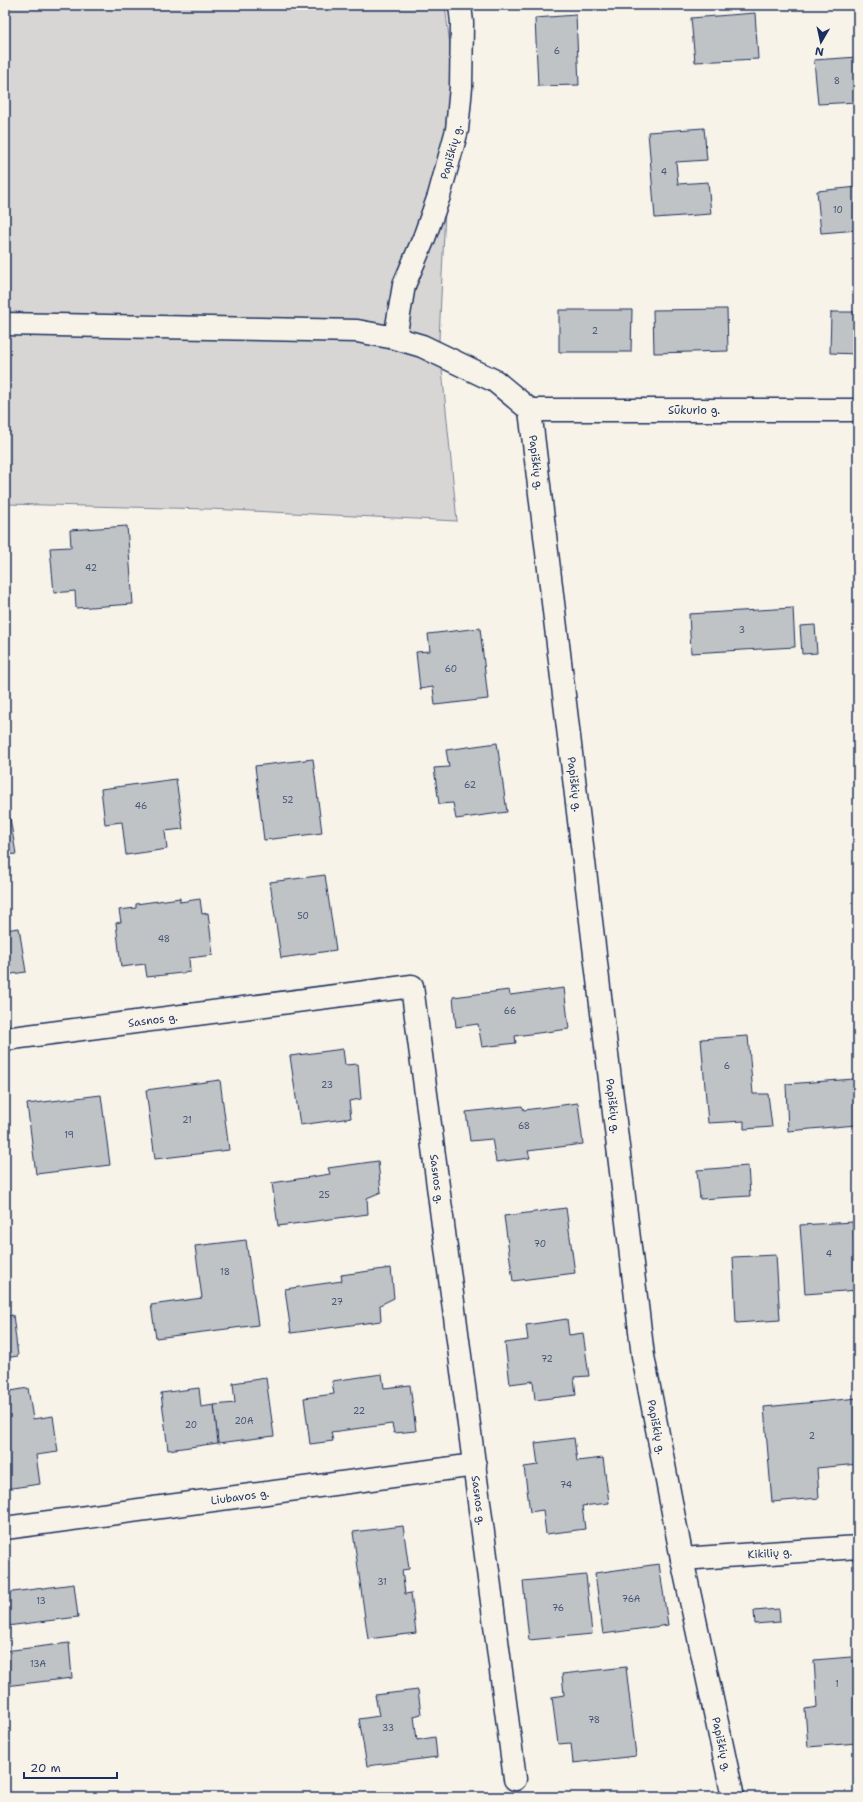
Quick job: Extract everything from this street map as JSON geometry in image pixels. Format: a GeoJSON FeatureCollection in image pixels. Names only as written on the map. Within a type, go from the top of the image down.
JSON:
{"type":"FeatureCollection","features":[{"type":"Feature","properties":{"kind":"street","name":"Papiškių g."},"geometry":{"type":"LineString","coordinates":[[395,338],[404,285],[424,238],[439,196],[457,130],[461,87],[462,23],[460,5]]}},
{"type":"Feature","properties":{"kind":"street"},"geometry":{"type":"LineString","coordinates":[[5,324],[357,331],[395,338],[422,346],[495,381],[530,410]]}},
{"type":"Feature","properties":{"kind":"street","name":"Papiškių g."},"geometry":{"type":"LineString","coordinates":[[530,410],[643,1356],[682,1559],[733,1797]]}},
{"type":"Feature","properties":{"kind":"street","name":"Sūkurio g."},"geometry":{"type":"LineString","coordinates":[[530,410],[858,410]]}},
{"type":"Feature","properties":{"kind":"street","name":"Sasnos g."},"geometry":{"type":"LineString","coordinates":[[5,1038],[412,986],[516,1779]]}},
{"type":"Feature","properties":{"kind":"street","name":"Liubavos g."},"geometry":{"type":"LineString","coordinates":[[5,1528],[475,1465]]}},
{"type":"Feature","properties":{"kind":"street","name":"Kikilių g."},"geometry":{"type":"LineString","coordinates":[[682,1559],[858,1546]]}},
{"type":"Feature","properties":{"kind":"shaded area"},"geometry":{"type":"Polygon","coordinates":[[[5,5],[445,5],[452,62],[439,339],[457,521],[210,509],[5,504],[5,5]]]}},
{"type":"Feature","properties":{"kind":"building"},"geometry":{"type":"Polygon","coordinates":[[[755,13],[758,59],[695,62],[691,18],[755,13]]]}},
{"type":"Feature","properties":{"kind":"building"},"geometry":{"type":"Polygon","coordinates":[[[576,15],[579,85],[538,86],[535,18],[576,15]]]}},
{"type":"Feature","properties":{"kind":"building"},"geometry":{"type":"Polygon","coordinates":[[[858,57],[858,102],[818,104],[814,60],[858,57]]]}},
{"type":"Feature","properties":{"kind":"building"},"geometry":{"type":"Polygon","coordinates":[[[704,128],[707,160],[676,162],[678,184],[708,182],[711,214],[655,218],[648,132],[704,128]]]}},
{"type":"Feature","properties":{"kind":"building"},"geometry":{"type":"Polygon","coordinates":[[[858,187],[858,230],[821,233],[817,191],[858,187]]]}},
{"type":"Feature","properties":{"kind":"building"},"geometry":{"type":"Polygon","coordinates":[[[727,309],[728,351],[654,353],[653,310],[727,309]]]}},
{"type":"Feature","properties":{"kind":"building"},"geometry":{"type":"Polygon","coordinates":[[[559,310],[632,310],[631,352],[559,352],[559,310]]]}},
{"type":"Feature","properties":{"kind":"building"},"geometry":{"type":"Polygon","coordinates":[[[831,312],[858,312],[858,354],[830,353],[831,312]]]}},
{"type":"Feature","properties":{"kind":"building"},"geometry":{"type":"Polygon","coordinates":[[[127,526],[133,604],[76,608],[75,591],[54,593],[50,548],[71,547],[70,530],[127,526]]]}},
{"type":"Feature","properties":{"kind":"building"},"geometry":{"type":"Polygon","coordinates":[[[793,608],[795,647],[691,653],[689,614],[793,608]]]}},
{"type":"Feature","properties":{"kind":"building"},"geometry":{"type":"Polygon","coordinates":[[[815,625],[817,653],[802,654],[800,626],[815,625]]]}},
{"type":"Feature","properties":{"kind":"building"},"geometry":{"type":"Polygon","coordinates":[[[480,628],[488,699],[435,705],[433,687],[420,689],[416,652],[430,651],[428,634],[480,628]]]}},
{"type":"Feature","properties":{"kind":"building"},"geometry":{"type":"Polygon","coordinates":[[[497,743],[507,812],[456,819],[453,803],[439,804],[434,768],[449,767],[446,750],[497,743]]]}},
{"type":"Feature","properties":{"kind":"building"},"geometry":{"type":"Polygon","coordinates":[[[313,759],[322,833],[264,840],[255,766],[313,759]]]}},
{"type":"Feature","properties":{"kind":"building"},"geometry":{"type":"Polygon","coordinates":[[[176,779],[183,829],[165,831],[167,849],[126,855],[122,822],[105,824],[101,789],[176,779]]]}},
{"type":"Feature","properties":{"kind":"building"},"geometry":{"type":"Polygon","coordinates":[[[10,818],[16,854],[5,855],[5,819],[10,818]]]}},
{"type":"Feature","properties":{"kind":"building"},"geometry":{"type":"Polygon","coordinates":[[[325,875],[336,950],[281,958],[270,882],[325,875]]]}},
{"type":"Feature","properties":{"kind":"building"},"geometry":{"type":"Polygon","coordinates":[[[180,898],[180,902],[200,899],[202,914],[208,913],[213,955],[189,958],[190,972],[147,977],[145,964],[121,967],[116,923],[121,922],[119,910],[136,908],[136,904],[180,898]]]}},
{"type":"Feature","properties":{"kind":"building"},"geometry":{"type":"Polygon","coordinates":[[[19,928],[26,972],[5,975],[5,930],[19,928]]]}},
{"type":"Feature","properties":{"kind":"building"},"geometry":{"type":"Polygon","coordinates":[[[564,988],[569,1029],[515,1036],[516,1043],[482,1047],[478,1024],[456,1027],[453,997],[509,990],[510,995],[564,988]]]}},
{"type":"Feature","properties":{"kind":"building"},"geometry":{"type":"Polygon","coordinates":[[[748,1036],[753,1094],[768,1094],[772,1127],[744,1129],[744,1121],[708,1123],[701,1039],[748,1036]]]}},
{"type":"Feature","properties":{"kind":"building"},"geometry":{"type":"Polygon","coordinates":[[[343,1049],[345,1065],[358,1064],[361,1099],[349,1101],[351,1118],[300,1125],[290,1056],[343,1049]]]}},
{"type":"Feature","properties":{"kind":"building"},"geometry":{"type":"Polygon","coordinates":[[[854,1079],[856,1125],[788,1131],[786,1084],[854,1079]]]}},
{"type":"Feature","properties":{"kind":"building"},"geometry":{"type":"Polygon","coordinates":[[[220,1080],[229,1150],[155,1159],[146,1090],[220,1080]]]}},
{"type":"Feature","properties":{"kind":"building"},"geometry":{"type":"Polygon","coordinates":[[[101,1095],[110,1165],[36,1174],[27,1104],[101,1095]]]}},
{"type":"Feature","properties":{"kind":"building"},"geometry":{"type":"Polygon","coordinates":[[[578,1103],[583,1144],[528,1151],[530,1158],[496,1162],[492,1139],[470,1141],[466,1112],[522,1106],[524,1110],[578,1103]]]}},
{"type":"Feature","properties":{"kind":"building"},"geometry":{"type":"Polygon","coordinates":[[[378,1161],[381,1192],[367,1198],[368,1214],[278,1226],[272,1183],[330,1174],[328,1168],[378,1161]]]}},
{"type":"Feature","properties":{"kind":"building"},"geometry":{"type":"Polygon","coordinates":[[[748,1166],[750,1196],[700,1199],[697,1170],[748,1166]]]}},
{"type":"Feature","properties":{"kind":"building"},"geometry":{"type":"Polygon","coordinates":[[[566,1208],[575,1273],[513,1281],[504,1216],[566,1208]]]}},
{"type":"Feature","properties":{"kind":"building"},"geometry":{"type":"Polygon","coordinates":[[[853,1222],[858,1290],[805,1294],[800,1225],[853,1222]]]}},
{"type":"Feature","properties":{"kind":"building"},"geometry":{"type":"Polygon","coordinates":[[[246,1240],[258,1325],[156,1338],[151,1305],[202,1298],[195,1246],[246,1240]]]}},
{"type":"Feature","properties":{"kind":"building"},"geometry":{"type":"Polygon","coordinates":[[[776,1255],[780,1320],[736,1323],[733,1257],[776,1255]]]}},
{"type":"Feature","properties":{"kind":"building"},"geometry":{"type":"Polygon","coordinates":[[[391,1268],[394,1298],[380,1305],[381,1321],[291,1333],[285,1289],[342,1281],[341,1275],[391,1268]]]}},
{"type":"Feature","properties":{"kind":"building"},"geometry":{"type":"Polygon","coordinates":[[[13,1315],[18,1356],[5,1358],[5,1317],[13,1315]]]}},
{"type":"Feature","properties":{"kind":"building"},"geometry":{"type":"Polygon","coordinates":[[[567,1319],[569,1335],[583,1333],[589,1376],[574,1377],[576,1395],[535,1400],[533,1381],[510,1384],[505,1343],[528,1340],[526,1325],[567,1319]]]}},
{"type":"Feature","properties":{"kind":"building"},"geometry":{"type":"Polygon","coordinates":[[[382,1374],[384,1388],[410,1385],[416,1431],[394,1433],[392,1424],[331,1432],[333,1441],[310,1444],[304,1398],[334,1394],[332,1381],[382,1374]]]}},
{"type":"Feature","properties":{"kind":"building"},"geometry":{"type":"Polygon","coordinates":[[[266,1378],[274,1436],[218,1443],[214,1405],[235,1403],[233,1383],[266,1378]]]}},
{"type":"Feature","properties":{"kind":"building"},"geometry":{"type":"Polygon","coordinates":[[[28,1388],[33,1419],[53,1416],[58,1452],[36,1455],[40,1484],[5,1489],[5,1392],[28,1388]]]}},
{"type":"Feature","properties":{"kind":"building"},"geometry":{"type":"Polygon","coordinates":[[[199,1388],[201,1407],[214,1405],[218,1443],[168,1450],[161,1393],[199,1388]]]}},
{"type":"Feature","properties":{"kind":"building"},"geometry":{"type":"Polygon","coordinates":[[[858,1398],[858,1464],[817,1468],[819,1498],[772,1502],[764,1407],[858,1398]]]}},
{"type":"Feature","properties":{"kind":"building"},"geometry":{"type":"Polygon","coordinates":[[[574,1438],[577,1461],[603,1458],[609,1503],[582,1506],[585,1529],[546,1534],[543,1510],[530,1512],[524,1467],[538,1465],[535,1443],[574,1438]]]}},
{"type":"Feature","properties":{"kind":"building"},"geometry":{"type":"Polygon","coordinates":[[[403,1526],[409,1569],[402,1570],[405,1594],[411,1593],[416,1633],[368,1639],[353,1532],[403,1526]]]}},
{"type":"Feature","properties":{"kind":"building"},"geometry":{"type":"Polygon","coordinates":[[[659,1564],[668,1625],[603,1634],[595,1573],[659,1564]]]}},
{"type":"Feature","properties":{"kind":"building"},"geometry":{"type":"Polygon","coordinates":[[[586,1575],[592,1634],[529,1640],[523,1581],[586,1575]]]}},
{"type":"Feature","properties":{"kind":"building"},"geometry":{"type":"Polygon","coordinates":[[[74,1584],[78,1617],[7,1626],[5,1593],[74,1584]]]}},
{"type":"Feature","properties":{"kind":"building"},"geometry":{"type":"Polygon","coordinates":[[[779,1609],[780,1622],[755,1624],[754,1611],[779,1609]]]}},
{"type":"Feature","properties":{"kind":"building"},"geometry":{"type":"Polygon","coordinates":[[[69,1643],[72,1678],[5,1686],[5,1651],[69,1643]]]}},
{"type":"Feature","properties":{"kind":"building"},"geometry":{"type":"Polygon","coordinates":[[[851,1657],[852,1661],[858,1661],[857,1743],[808,1747],[805,1709],[817,1707],[814,1660],[851,1657]]]}},
{"type":"Feature","properties":{"kind":"building"},"geometry":{"type":"Polygon","coordinates":[[[626,1667],[636,1756],[573,1763],[571,1743],[558,1744],[552,1697],[564,1695],[562,1674],[626,1667]]]}},
{"type":"Feature","properties":{"kind":"building"},"geometry":{"type":"Polygon","coordinates":[[[418,1690],[421,1714],[414,1716],[417,1740],[435,1737],[437,1757],[367,1766],[359,1719],[379,1716],[375,1695],[418,1690]]]}}]}
